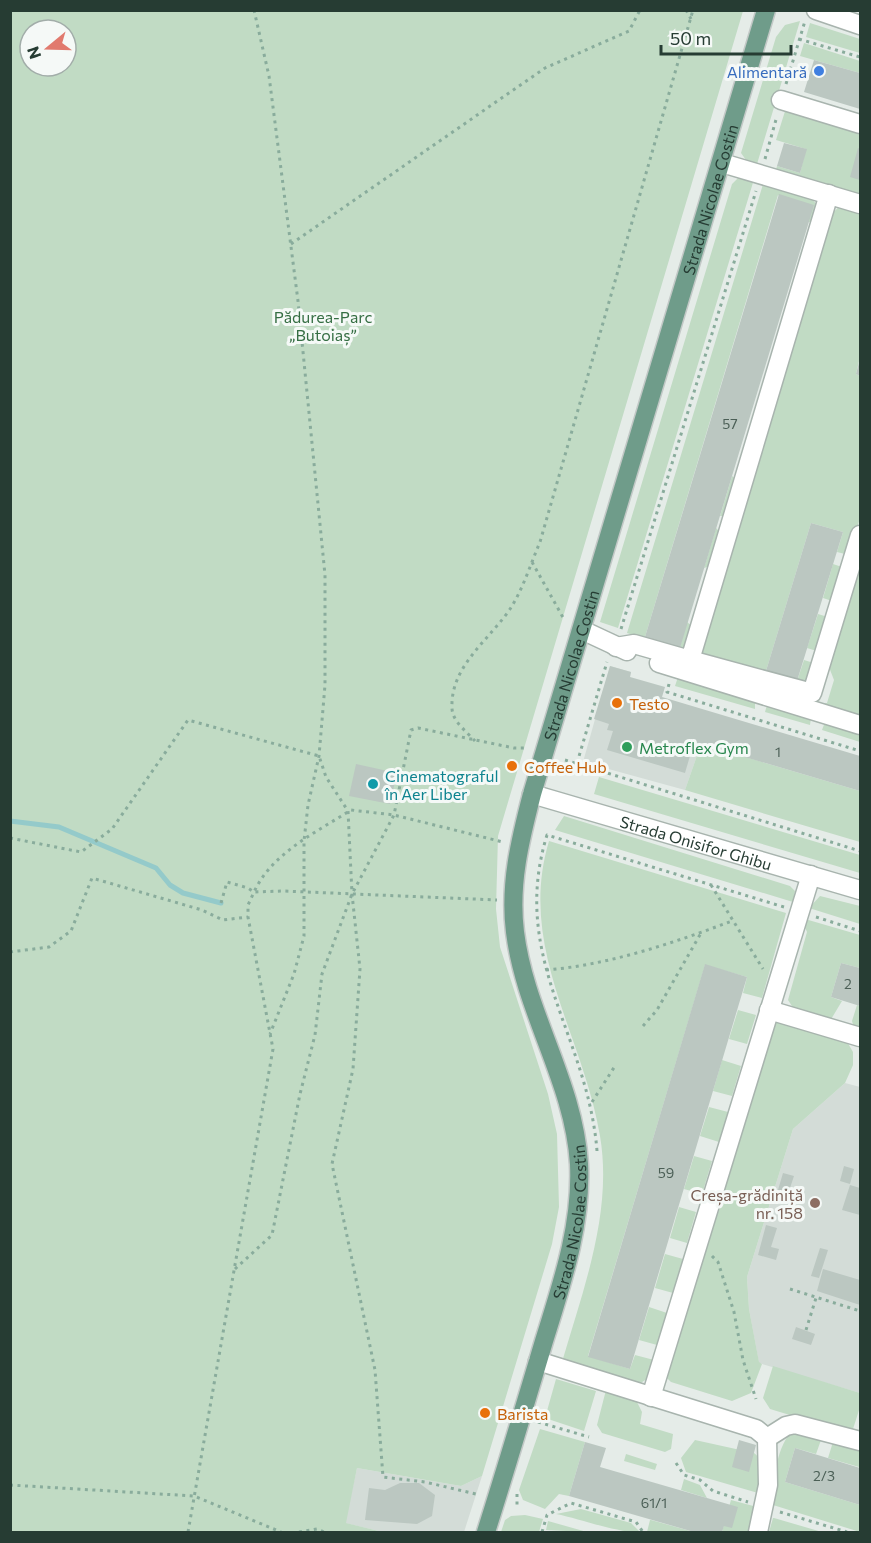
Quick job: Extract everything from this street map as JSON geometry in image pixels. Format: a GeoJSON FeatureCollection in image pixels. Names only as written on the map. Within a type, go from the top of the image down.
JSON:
{"type":"FeatureCollection","features":[{"type":"Feature","properties":{"kind":"main road","name":"Strada Nicolae Costin"},"geometry":{"type":"LineString","coordinates":[[486,1533],[574,1237],[579,1165],[570,1108],[529,987],[515,933],[514,871],[532,794],[766,10]]}},
{"type":"Feature","properties":{"kind":"street"},"geometry":{"type":"LineString","coordinates":[[816,10],[861,24]]}},
{"type":"Feature","properties":{"kind":"street"},"geometry":{"type":"LineString","coordinates":[[781,100],[861,124]]}},
{"type":"Feature","properties":{"kind":"street"},"geometry":{"type":"LineString","coordinates":[[722,163],[861,204]]}},
{"type":"Feature","properties":{"kind":"street"},"geometry":{"type":"LineString","coordinates":[[682,664],[829,194]]}},
{"type":"Feature","properties":{"kind":"street"},"geometry":{"type":"LineString","coordinates":[[682,664],[812,693],[861,535]]}},
{"type":"Feature","properties":{"kind":"street"},"geometry":{"type":"LineString","coordinates":[[582,630],[616,647],[634,644],[682,664],[861,725]]}},
{"type":"Feature","properties":{"kind":"street","name":"Strada Onisifor Ghibu"},"geometry":{"type":"LineString","coordinates":[[532,794],[861,890]]}},
{"type":"Feature","properties":{"kind":"street"},"geometry":{"type":"LineString","coordinates":[[651,1397],[811,875]]}},
{"type":"Feature","properties":{"kind":"street"},"geometry":{"type":"LineString","coordinates":[[769,1010],[861,1037]]}},
{"type":"Feature","properties":{"kind":"street"},"geometry":{"type":"LineString","coordinates":[[538,1362],[756,1429],[767,1438],[769,1464],[765,1507],[758,1533]]}},
{"type":"Feature","properties":{"kind":"street"},"geometry":{"type":"LineString","coordinates":[[767,1438],[786,1426],[795,1424],[861,1441]]}},
{"type":"Feature","properties":{"kind":"path"},"geometry":{"type":"LineString","coordinates":[[255,10],[269,76],[291,244],[326,575],[325,685],[319,756],[303,841],[306,892],[304,936],[294,974],[270,1035]]}},
{"type":"Feature","properties":{"kind":"path"},"geometry":{"type":"LineString","coordinates":[[291,244],[545,68],[628,31],[640,10]]}},
{"type":"Feature","properties":{"kind":"path"},"geometry":{"type":"LineString","coordinates":[[686,10],[691,19]]}},
{"type":"Feature","properties":{"kind":"path"},"geometry":{"type":"LineString","coordinates":[[476,741],[460,726],[451,709],[456,685],[477,647],[511,608],[540,542],[693,10]]}},
{"type":"Feature","properties":{"kind":"path"},"geometry":{"type":"LineString","coordinates":[[577,763],[607,661],[616,647],[761,175],[808,10]]}},
{"type":"Feature","properties":{"kind":"path"},"geometry":{"type":"LineString","coordinates":[[799,39],[861,57]]}},
{"type":"Feature","properties":{"kind":"path"},"geometry":{"type":"LineString","coordinates":[[532,562],[562,617],[569,626],[582,630]]}},
{"type":"Feature","properties":{"kind":"path"},"geometry":{"type":"LineString","coordinates":[[682,664],[667,692],[861,751]]}},
{"type":"Feature","properties":{"kind":"path"},"geometry":{"type":"LineString","coordinates":[[10,838],[81,852],[112,829],[188,720],[319,756]]}},
{"type":"Feature","properties":{"kind":"path"},"geometry":{"type":"LineString","coordinates":[[234,1269],[272,1234],[300,1094],[315,1035],[322,974],[352,894],[394,815],[411,730],[418,728],[517,749],[530,748]]}},
{"type":"Feature","properties":{"kind":"path"},"geometry":{"type":"LineString","coordinates":[[319,756],[326,777],[348,812],[352,894],[360,980],[353,1069],[332,1164],[375,1370],[383,1477],[470,1490],[496,1501]]}},
{"type":"Feature","properties":{"kind":"path"},"geometry":{"type":"LineString","coordinates":[[565,760],[861,851]]}},
{"type":"Feature","properties":{"kind":"path"},"geometry":{"type":"LineString","coordinates":[[188,1533],[273,1049],[248,917],[248,905],[254,892],[271,864],[348,812],[357,809],[394,815],[519,846]]}},
{"type":"Feature","properties":{"kind":"path"},"geometry":{"type":"LineString","coordinates":[[547,835],[861,931]]}},
{"type":"Feature","properties":{"kind":"path"},"geometry":{"type":"LineString","coordinates":[[10,952],[49,947],[71,931],[92,878],[202,910],[223,920],[248,917]]}},
{"type":"Feature","properties":{"kind":"path"},"geometry":{"type":"LineString","coordinates":[[221,903],[227,882],[254,892],[498,900]]}},
{"type":"Feature","properties":{"kind":"path"},"geometry":{"type":"LineString","coordinates":[[711,885],[776,988]]}},
{"type":"Feature","properties":{"kind":"path"},"geometry":{"type":"LineString","coordinates":[[546,970],[582,967],[732,921]]}},
{"type":"Feature","properties":{"kind":"path"},"geometry":{"type":"LineString","coordinates":[[643,1026],[657,1010],[702,932]]}},
{"type":"Feature","properties":{"kind":"path"},"geometry":{"type":"LineString","coordinates":[[591,1104],[615,1066]]}},
{"type":"Feature","properties":{"kind":"path"},"geometry":{"type":"LineString","coordinates":[[699,1240],[718,1262],[734,1312],[743,1360],[756,1399]]}},
{"type":"Feature","properties":{"kind":"path"},"geometry":{"type":"LineString","coordinates":[[790,1289],[861,1311]]}},
{"type":"Feature","properties":{"kind":"path"},"geometry":{"type":"LineString","coordinates":[[806,1330],[816,1298]]}},
{"type":"Feature","properties":{"kind":"path"},"geometry":{"type":"LineString","coordinates":[[538,1422],[589,1437]]}},
{"type":"Feature","properties":{"kind":"path"},"geometry":{"type":"LineString","coordinates":[[676,1462],[684,1475],[700,1480],[713,1491],[846,1532]]}},
{"type":"Feature","properties":{"kind":"path"},"geometry":{"type":"LineString","coordinates":[[10,1485],[194,1496],[280,1533]]}},
{"type":"Feature","properties":{"kind":"path"},"geometry":{"type":"LineString","coordinates":[[542,1533],[547,1515],[571,1503],[636,1522],[643,1533]]}},
{"type":"Feature","properties":{"kind":"path"},"geometry":{"type":"LineString","coordinates":[[299,1533],[317,1529],[324,1533]]}},
{"type":"Feature","properties":{"kind":"shaded area"},"geometry":{"type":"Polygon","coordinates":[[[610,666],[631,672],[630,677],[652,730],[701,744],[685,790],[583,762],[610,666]]]}},
{"type":"Feature","properties":{"kind":"shaded area","name":"Creșa-grădiniță nr. 158"},"geometry":{"type":"Polygon","coordinates":[[[845,1083],[860,1087],[860,1393],[759,1363],[749,1309],[747,1277],[793,1129],[845,1083]]]}},
{"type":"Feature","properties":{"kind":"shaded area"},"geometry":{"type":"Polygon","coordinates":[[[357,1468],[461,1486],[482,1476],[464,1532],[383,1532],[345,1523],[357,1468]]]}},
{"type":"Feature","properties":{"kind":"green space","name":"Pădurea-Parc „Butoiaș”"},"geometry":{"type":"Polygon","coordinates":[[[10,11],[743,11],[498,836],[496,909],[500,947],[548,1094],[557,1134],[559,1207],[552,1244],[482,1476],[461,1486],[357,1468],[346,1523],[383,1532],[11,1532],[10,11]]]}},
{"type":"Feature","properties":{"kind":"green space"},"geometry":{"type":"Polygon","coordinates":[[[800,21],[757,164],[746,160],[741,153],[776,37],[785,25],[800,21]]]}},
{"type":"Feature","properties":{"kind":"green space"},"geometry":{"type":"Polygon","coordinates":[[[810,23],[860,39],[860,53],[806,37],[810,23]]]}},
{"type":"Feature","properties":{"kind":"green space"},"geometry":{"type":"Polygon","coordinates":[[[804,43],[860,61],[860,73],[800,56],[804,43]]]}},
{"type":"Feature","properties":{"kind":"green space"},"geometry":{"type":"Polygon","coordinates":[[[786,108],[860,130],[860,195],[776,170],[777,166],[800,173],[806,149],[776,140],[786,108]]]}},
{"type":"Feature","properties":{"kind":"green space"},"geometry":{"type":"Polygon","coordinates":[[[741,175],[755,176],[618,628],[600,622],[732,184],[741,175]]]}},
{"type":"Feature","properties":{"kind":"green space"},"geometry":{"type":"Polygon","coordinates":[[[764,181],[811,198],[819,207],[814,222],[808,222],[778,195],[645,637],[680,647],[687,622],[693,627],[686,648],[682,652],[627,633],[764,181]]]}},
{"type":"Feature","properties":{"kind":"green space"},"geometry":{"type":"Polygon","coordinates":[[[840,206],[860,210],[860,357],[856,374],[860,376],[860,518],[849,555],[837,552],[843,532],[811,523],[766,671],[797,681],[804,660],[817,664],[810,683],[800,687],[704,655],[699,649],[828,217],[840,206]]]}},
{"type":"Feature","properties":{"kind":"green space"},"geometry":{"type":"Polygon","coordinates":[[[732,476],[739,482],[729,516],[720,516],[732,476]]]}},
{"type":"Feature","properties":{"kind":"green space"},"geometry":{"type":"Polygon","coordinates":[[[716,528],[722,534],[713,565],[704,568],[716,528]]]}},
{"type":"Feature","properties":{"kind":"green space"},"geometry":{"type":"Polygon","coordinates":[[[860,548],[860,717],[821,704],[827,703],[834,680],[827,662],[860,548]]]}},
{"type":"Feature","properties":{"kind":"green space"},"geometry":{"type":"Polygon","coordinates":[[[833,564],[845,568],[835,602],[823,598],[833,564]]]}},
{"type":"Feature","properties":{"kind":"green space"},"geometry":{"type":"Polygon","coordinates":[[[818,614],[831,618],[820,652],[807,648],[818,614]]]}},
{"type":"Feature","properties":{"kind":"green space"},"geometry":{"type":"Polygon","coordinates":[[[678,677],[755,701],[755,709],[675,686],[678,677]]]}},
{"type":"Feature","properties":{"kind":"green space"},"geometry":{"type":"Polygon","coordinates":[[[767,705],[811,718],[810,725],[765,712],[767,705]]]}},
{"type":"Feature","properties":{"kind":"green space"},"geometry":{"type":"Polygon","coordinates":[[[825,722],[860,732],[860,742],[822,730],[825,722]]]}},
{"type":"Feature","properties":{"kind":"green space"},"geometry":{"type":"Polygon","coordinates":[[[701,744],[860,791],[860,842],[685,790],[701,744]]]}},
{"type":"Feature","properties":{"kind":"green space"},"geometry":{"type":"Polygon","coordinates":[[[599,777],[860,855],[860,873],[594,794],[599,777]]]}},
{"type":"Feature","properties":{"kind":"green space"},"geometry":{"type":"Polygon","coordinates":[[[564,816],[790,886],[795,891],[793,902],[555,830],[564,816]]]}},
{"type":"Feature","properties":{"kind":"green space"},"geometry":{"type":"Polygon","coordinates":[[[549,841],[786,913],[762,998],[743,993],[747,977],[705,965],[588,1356],[630,1369],[635,1355],[654,1360],[650,1377],[639,1384],[562,1362],[594,1250],[599,1222],[603,1165],[592,1098],[556,990],[541,918],[541,880],[549,841]]]}},
{"type":"Feature","properties":{"kind":"green space"},"geometry":{"type":"Polygon","coordinates":[[[820,896],[860,906],[860,924],[809,908],[820,896]]]}},
{"type":"Feature","properties":{"kind":"green space"},"geometry":{"type":"Polygon","coordinates":[[[805,919],[860,935],[860,968],[841,963],[831,997],[842,1001],[830,1021],[794,1009],[788,1000],[807,932],[804,925],[805,919]]]}},
{"type":"Feature","properties":{"kind":"green space"},"geometry":{"type":"Polygon","coordinates":[[[857,1005],[860,1006],[860,1030],[854,1028],[852,1021],[857,1005]]]}},
{"type":"Feature","properties":{"kind":"green space"},"geometry":{"type":"Polygon","coordinates":[[[738,1010],[756,1015],[747,1044],[729,1039],[738,1010]]]}},
{"type":"Feature","properties":{"kind":"green space"},"geometry":{"type":"Polygon","coordinates":[[[774,1021],[846,1040],[853,1052],[853,1065],[845,1083],[793,1129],[747,1277],[749,1309],[759,1362],[762,1364],[751,1393],[732,1401],[671,1382],[665,1376],[706,1233],[721,1204],[724,1172],[774,1021]]]}},
{"type":"Feature","properties":{"kind":"green space"},"geometry":{"type":"Polygon","coordinates":[[[722,1060],[741,1066],[732,1096],[713,1091],[722,1060]]]}},
{"type":"Feature","properties":{"kind":"green space"},"geometry":{"type":"Polygon","coordinates":[[[709,1107],[728,1112],[719,1142],[700,1136],[709,1107]]]}},
{"type":"Feature","properties":{"kind":"green space"},"geometry":{"type":"Polygon","coordinates":[[[694,1156],[712,1161],[702,1194],[684,1189],[694,1156]]]}},
{"type":"Feature","properties":{"kind":"green space"},"geometry":{"type":"Polygon","coordinates":[[[679,1207],[696,1212],[687,1243],[670,1238],[679,1207]]]}},
{"type":"Feature","properties":{"kind":"green space"},"geometry":{"type":"Polygon","coordinates":[[[665,1254],[683,1259],[673,1293],[655,1288],[665,1254]]]}},
{"type":"Feature","properties":{"kind":"green space"},"geometry":{"type":"Polygon","coordinates":[[[649,1307],[667,1313],[657,1345],[639,1340],[649,1307]]]}},
{"type":"Feature","properties":{"kind":"green space"},"geometry":{"type":"Polygon","coordinates":[[[773,1366],[860,1393],[860,1407],[853,1429],[846,1432],[770,1409],[763,1398],[773,1366]]]}},
{"type":"Feature","properties":{"kind":"green space"},"geometry":{"type":"Polygon","coordinates":[[[556,1379],[596,1391],[584,1431],[545,1418],[556,1379]]]}},
{"type":"Feature","properties":{"kind":"green space"},"geometry":{"type":"Polygon","coordinates":[[[606,1390],[637,1402],[642,1412],[640,1424],[673,1434],[671,1449],[665,1452],[602,1433],[597,1425],[606,1390]]]}},
{"type":"Feature","properties":{"kind":"green space"},"geometry":{"type":"Polygon","coordinates":[[[540,1429],[585,1442],[569,1496],[559,1494],[545,1509],[523,1500],[519,1490],[540,1429]]]}},
{"type":"Feature","properties":{"kind":"green space"},"geometry":{"type":"Polygon","coordinates":[[[791,1432],[821,1440],[816,1454],[795,1448],[785,1482],[860,1505],[860,1532],[773,1505],[779,1457],[791,1432]]]}},
{"type":"Feature","properties":{"kind":"green space"},"geometry":{"type":"Polygon","coordinates":[[[695,1440],[754,1453],[762,1466],[758,1493],[686,1472],[681,1458],[695,1440]]]}},
{"type":"Feature","properties":{"kind":"green space"},"geometry":{"type":"Polygon","coordinates":[[[833,1442],[860,1451],[859,1467],[828,1458],[833,1442]]]}},
{"type":"Feature","properties":{"kind":"green space"},"geometry":{"type":"Polygon","coordinates":[[[626,1454],[657,1464],[655,1470],[624,1461],[626,1454]]]}},
{"type":"Feature","properties":{"kind":"green space"},"geometry":{"type":"Polygon","coordinates":[[[684,1479],[700,1485],[707,1498],[681,1490],[684,1479]]]}},
{"type":"Feature","properties":{"kind":"green space"},"geometry":{"type":"Polygon","coordinates":[[[731,1500],[757,1507],[749,1532],[722,1532],[731,1500]]]}},
{"type":"Feature","properties":{"kind":"green space"},"geometry":{"type":"Polygon","coordinates":[[[581,1509],[631,1523],[640,1532],[610,1528],[556,1514],[581,1509]]]}},
{"type":"Feature","properties":{"kind":"green space"},"geometry":{"type":"Polygon","coordinates":[[[525,1515],[543,1519],[539,1532],[501,1532],[505,1520],[511,1516],[525,1515]]]}},
{"type":"Feature","properties":{"kind":"green space"},"geometry":{"type":"Polygon","coordinates":[[[774,1518],[822,1532],[769,1532],[774,1518]]]}},
{"type":"Feature","properties":{"kind":"green space"},"geometry":{"type":"Polygon","coordinates":[[[651,1520],[694,1532],[647,1532],[651,1520]]]}},
{"type":"Feature","properties":{"kind":"green space"},"geometry":{"type":"Polygon","coordinates":[[[548,1521],[587,1532],[546,1530],[548,1521]]]}},
{"type":"Feature","properties":{"kind":"building"},"geometry":{"type":"Polygon","coordinates":[[[814,60],[860,73],[860,109],[804,92],[814,60]]]}},
{"type":"Feature","properties":{"kind":"building"},"geometry":{"type":"Polygon","coordinates":[[[784,143],[807,149],[800,173],[777,166],[784,143]]]}},
{"type":"Feature","properties":{"kind":"building"},"geometry":{"type":"Polygon","coordinates":[[[858,148],[860,149],[860,180],[850,177],[858,148]]]}},
{"type":"Feature","properties":{"kind":"building"},"geometry":{"type":"Polygon","coordinates":[[[779,194],[814,205],[680,648],[645,637],[779,194]]]}},
{"type":"Feature","properties":{"kind":"building"},"geometry":{"type":"Polygon","coordinates":[[[860,359],[860,376],[856,374],[860,359]]]}},
{"type":"Feature","properties":{"kind":"building"},"geometry":{"type":"Polygon","coordinates":[[[811,523],[843,532],[797,681],[766,671],[811,523]]]}},
{"type":"Feature","properties":{"kind":"building"},"geometry":{"type":"Polygon","coordinates":[[[610,666],[631,672],[630,677],[665,687],[662,697],[860,756],[860,791],[694,742],[685,773],[607,750],[613,731],[607,730],[609,724],[594,719],[610,666]]]}},
{"type":"Feature","properties":{"kind":"building","name":"Cinematograful în Aer Liber"},"geometry":{"type":"Polygon","coordinates":[[[356,764],[397,773],[390,804],[349,796],[356,764]]]}},
{"type":"Feature","properties":{"kind":"building"},"geometry":{"type":"Polygon","coordinates":[[[841,963],[860,968],[860,1006],[831,997],[841,963]]]}},
{"type":"Feature","properties":{"kind":"building"},"geometry":{"type":"Polygon","coordinates":[[[705,964],[747,977],[630,1369],[588,1357],[705,964]]]}},
{"type":"Feature","properties":{"kind":"building"},"geometry":{"type":"Polygon","coordinates":[[[844,1166],[854,1169],[850,1184],[840,1181],[844,1166]]]}},
{"type":"Feature","properties":{"kind":"building"},"geometry":{"type":"Polygon","coordinates":[[[783,1173],[794,1176],[788,1194],[778,1190],[783,1173]]]}},
{"type":"Feature","properties":{"kind":"building"},"geometry":{"type":"Polygon","coordinates":[[[850,1185],[860,1188],[860,1215],[842,1210],[850,1185]]]}},
{"type":"Feature","properties":{"kind":"building"},"geometry":{"type":"Polygon","coordinates":[[[766,1225],[777,1228],[771,1247],[779,1249],[776,1260],[758,1255],[766,1225]]]}},
{"type":"Feature","properties":{"kind":"building"},"geometry":{"type":"Polygon","coordinates":[[[820,1248],[828,1250],[819,1278],[811,1276],[820,1248]]]}},
{"type":"Feature","properties":{"kind":"building"},"geometry":{"type":"Polygon","coordinates":[[[823,1269],[860,1280],[860,1305],[817,1291],[823,1269]]]}},
{"type":"Feature","properties":{"kind":"building"},"geometry":{"type":"Polygon","coordinates":[[[796,1327],[815,1334],[811,1345],[792,1339],[796,1327]]]}},
{"type":"Feature","properties":{"kind":"building"},"geometry":{"type":"Polygon","coordinates":[[[739,1440],[756,1445],[749,1472],[732,1467],[739,1440]]]}},
{"type":"Feature","properties":{"kind":"building"},"geometry":{"type":"Polygon","coordinates":[[[585,1442],[606,1448],[600,1467],[738,1507],[732,1528],[724,1526],[722,1532],[694,1532],[569,1496],[585,1442]]]}},
{"type":"Feature","properties":{"kind":"building"},"geometry":{"type":"Polygon","coordinates":[[[795,1448],[860,1468],[860,1505],[785,1482],[795,1448]]]}},
{"type":"Feature","properties":{"kind":"building"},"geometry":{"type":"Polygon","coordinates":[[[400,1483],[419,1483],[435,1495],[432,1516],[417,1524],[365,1520],[369,1488],[385,1490],[400,1483]]]}},
{"type":"Feature","properties":{"kind":"waterway"},"geometry":{"type":"LineString","coordinates":[[10,821],[59,827],[156,868],[170,885],[183,893],[221,903]]}},
{"type":"Feature","properties":{"kind":"place","name":"Alimentară"},"geometry":{"type":"Point","coordinates":[819,71]}},
{"type":"Feature","properties":{"kind":"place","name":"Testo"},"geometry":{"type":"Point","coordinates":[617,703]}},
{"type":"Feature","properties":{"kind":"place","name":"Metroflex Gym"},"geometry":{"type":"Point","coordinates":[627,747]}},
{"type":"Feature","properties":{"kind":"place","name":"Coffee Hub"},"geometry":{"type":"Point","coordinates":[512,766]}},
{"type":"Feature","properties":{"kind":"place","name":"Cinematograful în Aer Liber"},"geometry":{"type":"Point","coordinates":[373,784]}},
{"type":"Feature","properties":{"kind":"place","name":"Creșa-grădiniță nr. 158"},"geometry":{"type":"Point","coordinates":[815,1203]}},
{"type":"Feature","properties":{"kind":"place","name":"Barista"},"geometry":{"type":"Point","coordinates":[485,1413]}}]}
